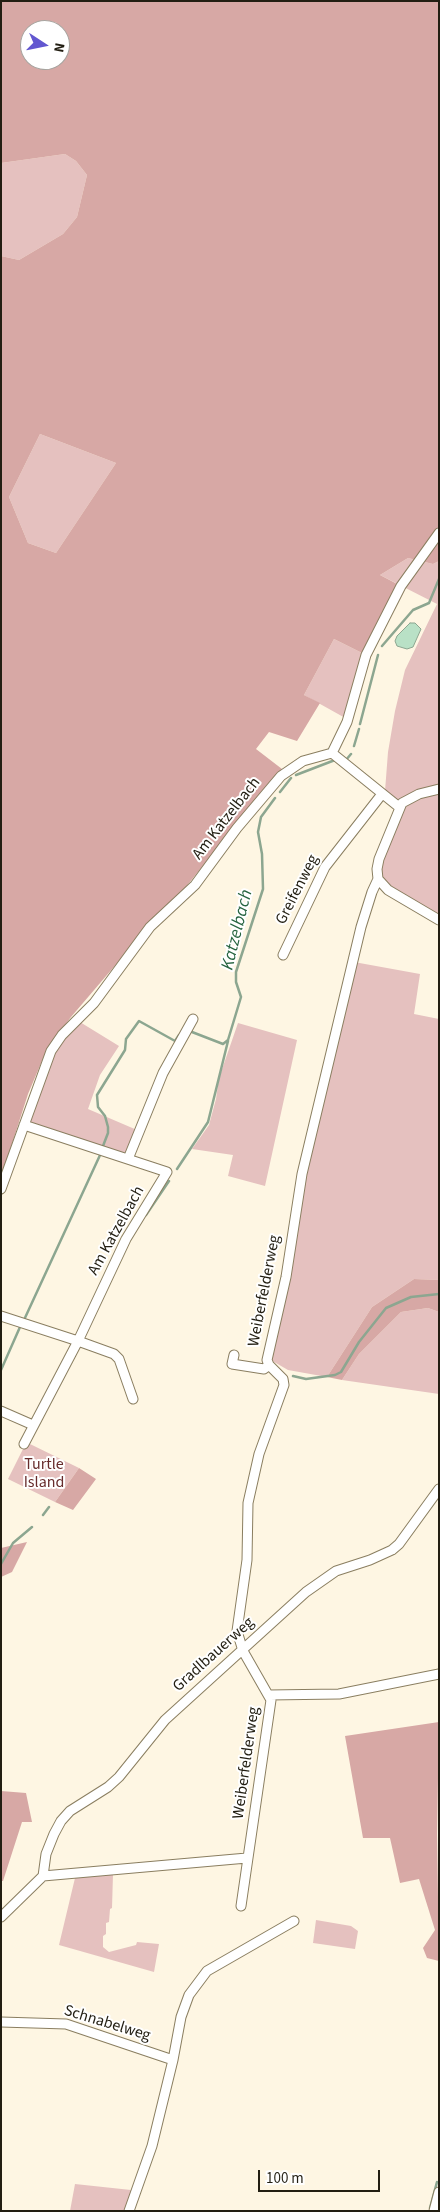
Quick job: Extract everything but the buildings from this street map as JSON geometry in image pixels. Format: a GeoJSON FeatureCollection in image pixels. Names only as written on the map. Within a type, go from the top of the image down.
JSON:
{"type":"FeatureCollection","features":[{"type":"Feature","properties":{"kind":"street"},"geometry":{"type":"LineString","coordinates":[[399,807],[332,753],[347,722],[366,654],[401,586],[439,533]]}},
{"type":"Feature","properties":{"kind":"street","name":"Am Katzelbach"},"geometry":{"type":"LineString","coordinates":[[1,1189],[32,1098],[51,1050],[105,988],[150,927],[195,885],[237,828],[281,776],[303,761],[332,753]]}},
{"type":"Feature","properties":{"kind":"street"},"geometry":{"type":"LineString","coordinates":[[439,789],[419,794],[402,803],[379,859],[377,869],[378,879],[388,890],[439,920]]}},
{"type":"Feature","properties":{"kind":"street","name":"Greifenweg"},"geometry":{"type":"LineString","coordinates":[[282,955],[325,867],[382,794]]}},
{"type":"Feature","properties":{"kind":"street","name":"Weiberfelderweg"},"geometry":{"type":"LineString","coordinates":[[241,1906],[271,1700],[243,1651],[237,1631],[246,1560],[248,1503],[260,1454],[284,1385],[283,1380],[268,1365],[267,1360],[286,1277],[302,1174],[361,927],[378,879]]}},
{"type":"Feature","properties":{"kind":"street","name":"Am Katzelbach"},"geometry":{"type":"LineString","coordinates":[[128,1160],[163,1073],[193,1019]]}},
{"type":"Feature","properties":{"kind":"street","name":"Am Katzelbach"},"geometry":{"type":"LineString","coordinates":[[24,1126],[167,1172],[126,1239],[78,1341],[24,1444]]}},
{"type":"Feature","properties":{"kind":"street"},"geometry":{"type":"LineString","coordinates":[[1,1316],[108,1351],[119,1359],[133,1399]]}},
{"type":"Feature","properties":{"kind":"street"},"geometry":{"type":"LineString","coordinates":[[234,1355],[232,1364],[264,1369],[268,1365]]}},
{"type":"Feature","properties":{"kind":"street"},"geometry":{"type":"LineString","coordinates":[[1,1411],[33,1425]]}},
{"type":"Feature","properties":{"kind":"street","name":"Gradlbauerweg"},"geometry":{"type":"LineString","coordinates":[[43,1876],[46,1854],[61,1821],[70,1811],[108,1787],[119,1777],[165,1720],[306,1592],[336,1570],[392,1550],[406,1536],[439,1489]]}},
{"type":"Feature","properties":{"kind":"street"},"geometry":{"type":"LineString","coordinates":[[269,1695],[339,1694],[439,1674]]}},
{"type":"Feature","properties":{"kind":"street"},"geometry":{"type":"LineString","coordinates":[[1,1917],[43,1876],[247,1858]]}},
{"type":"Feature","properties":{"kind":"street"},"geometry":{"type":"LineString","coordinates":[[129,2211],[152,2146],[173,2060],[181,2017],[186,2002],[200,1977],[207,1970],[294,1921]]}},
{"type":"Feature","properties":{"kind":"street","name":"Schnabelweg"},"geometry":{"type":"LineString","coordinates":[[1,2022],[66,2024],[173,2060]]}},
{"type":"Feature","properties":{"kind":"street"},"geometry":{"type":"LineString","coordinates":[[434,2211],[439,2192]]}},
{"type":"Feature","properties":{"kind":"green space"},"geometry":{"type":"Polygon","coordinates":[[[65,154],[76,161],[87,175],[77,217],[63,234],[19,260],[1,256],[1,163],[65,154]]]}},
{"type":"Feature","properties":{"kind":"green space"},"geometry":{"type":"Polygon","coordinates":[[[40,434],[116,463],[56,553],[28,543],[9,497],[40,434]]]}},
{"type":"Feature","properties":{"kind":"green space"},"geometry":{"type":"Polygon","coordinates":[[[408,558],[433,564],[439,561],[439,786],[398,802],[385,791],[388,752],[395,711],[405,670],[437,604],[380,575],[408,558]]]}},
{"type":"Feature","properties":{"kind":"green space"},"geometry":{"type":"Polygon","coordinates":[[[334,639],[366,655],[347,719],[304,695],[334,639]]]}},
{"type":"Feature","properties":{"kind":"green space"},"geometry":{"type":"Polygon","coordinates":[[[439,792],[439,917],[387,886],[382,879],[380,871],[403,806],[419,797],[439,792]]]}},
{"type":"Feature","properties":{"kind":"green space"},"geometry":{"type":"Polygon","coordinates":[[[354,962],[420,974],[414,1014],[439,1019],[439,1280],[414,1279],[372,1307],[327,1377],[288,1370],[269,1359],[296,1220],[354,962]]]}},
{"type":"Feature","properties":{"kind":"green space"},"geometry":{"type":"Polygon","coordinates":[[[75,1019],[119,1046],[100,1075],[88,1109],[137,1130],[129,1151],[121,1153],[28,1121],[49,1061],[75,1019]]]}},
{"type":"Feature","properties":{"kind":"green space"},"geometry":{"type":"Polygon","coordinates":[[[238,1023],[297,1040],[265,1186],[228,1176],[233,1155],[192,1149],[209,1125],[219,1078],[238,1023]]]}},
{"type":"Feature","properties":{"kind":"green space"},"geometry":{"type":"Polygon","coordinates":[[[428,1308],[439,1312],[439,1394],[342,1380],[359,1354],[401,1312],[428,1308]]]}},
{"type":"Feature","properties":{"kind":"green space","name":"Turtle Island"},"geometry":{"type":"Polygon","coordinates":[[[30,1444],[79,1468],[55,1502],[8,1479],[23,1449],[30,1444]]]}},
{"type":"Feature","properties":{"kind":"green space"},"geometry":{"type":"Polygon","coordinates":[[[113,1874],[112,1908],[110,1909],[109,1922],[106,1923],[106,1934],[103,1936],[103,1947],[109,1952],[136,1945],[137,1942],[159,1944],[154,1972],[59,1945],[75,1878],[113,1874]]]}},
{"type":"Feature","properties":{"kind":"green space"},"geometry":{"type":"Polygon","coordinates":[[[316,1920],[351,1926],[358,1931],[355,1949],[313,1943],[316,1920]]]}},
{"type":"Feature","properties":{"kind":"green space"},"geometry":{"type":"Polygon","coordinates":[[[75,2184],[131,2190],[125,2211],[70,2211],[75,2184]]]}},
{"type":"Feature","properties":{"kind":"shaded area"},"geometry":{"type":"Polygon","coordinates":[[[1,1],[439,1],[439,561],[433,564],[408,558],[380,575],[401,586],[366,655],[334,639],[304,695],[320,703],[297,741],[269,732],[256,749],[282,769],[181,893],[142,934],[71,1017],[47,1049],[28,1094],[1,1178],[1,256],[19,260],[63,234],[77,217],[87,175],[76,161],[65,154],[1,163],[1,1]],[[40,434],[9,497],[28,543],[56,553],[116,463],[40,434]]]}},
{"type":"Feature","properties":{"kind":"shaded area"},"geometry":{"type":"Polygon","coordinates":[[[410,623],[415,623],[421,629],[413,647],[407,649],[397,646],[395,641],[397,636],[410,623]]]}},
{"type":"Feature","properties":{"kind":"shaded area"},"geometry":{"type":"Polygon","coordinates":[[[414,1279],[439,1280],[439,1312],[428,1308],[401,1312],[359,1354],[342,1380],[327,1377],[372,1307],[414,1279]]]}},
{"type":"Feature","properties":{"kind":"shaded area"},"geometry":{"type":"Polygon","coordinates":[[[79,1468],[96,1479],[73,1510],[55,1502],[79,1468]]]}},
{"type":"Feature","properties":{"kind":"shaded area"},"geometry":{"type":"Polygon","coordinates":[[[27,1542],[12,1572],[1,1577],[1,1548],[27,1542]]]}},
{"type":"Feature","properties":{"kind":"shaded area"},"geometry":{"type":"Polygon","coordinates":[[[439,1722],[437,1834],[439,1961],[427,1958],[423,1948],[435,1930],[419,1879],[400,1883],[390,1838],[363,1838],[345,1736],[439,1722]]]}},
{"type":"Feature","properties":{"kind":"shaded area"},"geometry":{"type":"Polygon","coordinates":[[[1,1791],[26,1793],[32,1822],[22,1822],[3,1881],[1,1881],[1,1791]]]}},
{"type":"Feature","properties":{"kind":"waterway","name":"Katzelbach"},"geometry":{"type":"LineString","coordinates":[[382,646],[413,610],[429,603],[439,579]]}},
{"type":"Feature","properties":{"kind":"waterway","name":"Katzelbach"},"geometry":{"type":"LineString","coordinates":[[360,724],[378,655]]}},
{"type":"Feature","properties":{"kind":"waterway","name":"Katzelbach"},"geometry":{"type":"LineString","coordinates":[[354,746],[359,729]]}},
{"type":"Feature","properties":{"kind":"waterway","name":"Katzelbach"},"geometry":{"type":"LineString","coordinates":[[346,760],[351,754]]}},
{"type":"Feature","properties":{"kind":"waterway","name":"Katzelbach"},"geometry":{"type":"LineString","coordinates":[[296,775],[335,760]]}},
{"type":"Feature","properties":{"kind":"waterway","name":"Katzelbach"},"geometry":{"type":"LineString","coordinates":[[280,792],[291,778]]}},
{"type":"Feature","properties":{"kind":"waterway","name":"Katzelbach"},"geometry":{"type":"LineString","coordinates":[[192,1032],[223,1044],[228,1040],[241,997],[236,982],[236,972],[263,889],[262,854],[258,832],[261,817],[275,798]]}},
{"type":"Feature","properties":{"kind":"waterway","name":"Katzelbach"},"geometry":{"type":"LineString","coordinates":[[103,1146],[108,1133],[108,1127],[105,1116],[98,1107],[97,1095],[125,1050],[126,1039],[139,1021],[175,1041],[179,1035]]}},
{"type":"Feature","properties":{"kind":"waterway","name":"Katzelbach"},"geometry":{"type":"LineString","coordinates":[[177,1169],[208,1122],[228,1041]]}},
{"type":"Feature","properties":{"kind":"waterway","name":"Katzelbach"},"geometry":{"type":"LineString","coordinates":[[24,1320],[101,1153]]}},
{"type":"Feature","properties":{"kind":"waterway","name":"Katzelbach"},"geometry":{"type":"LineString","coordinates":[[146,1215],[169,1181]]}},
{"type":"Feature","properties":{"kind":"waterway"},"geometry":{"type":"LineString","coordinates":[[293,1376],[306,1379],[335,1375],[341,1372],[359,1342],[386,1308],[411,1297],[439,1294]]}},
{"type":"Feature","properties":{"kind":"waterway","name":"Katzelbach"},"geometry":{"type":"LineString","coordinates":[[1,1370],[20,1327]]}},
{"type":"Feature","properties":{"kind":"waterway"},"geometry":{"type":"LineString","coordinates":[[43,1515],[49,1507]]}},
{"type":"Feature","properties":{"kind":"waterway"},"geometry":{"type":"LineString","coordinates":[[1,1564],[13,1543],[32,1527]]}},
{"type":"Feature","properties":{"kind":"waterway"},"geometry":{"type":"LineString","coordinates":[[430,2208],[437,2182]]}}]}
